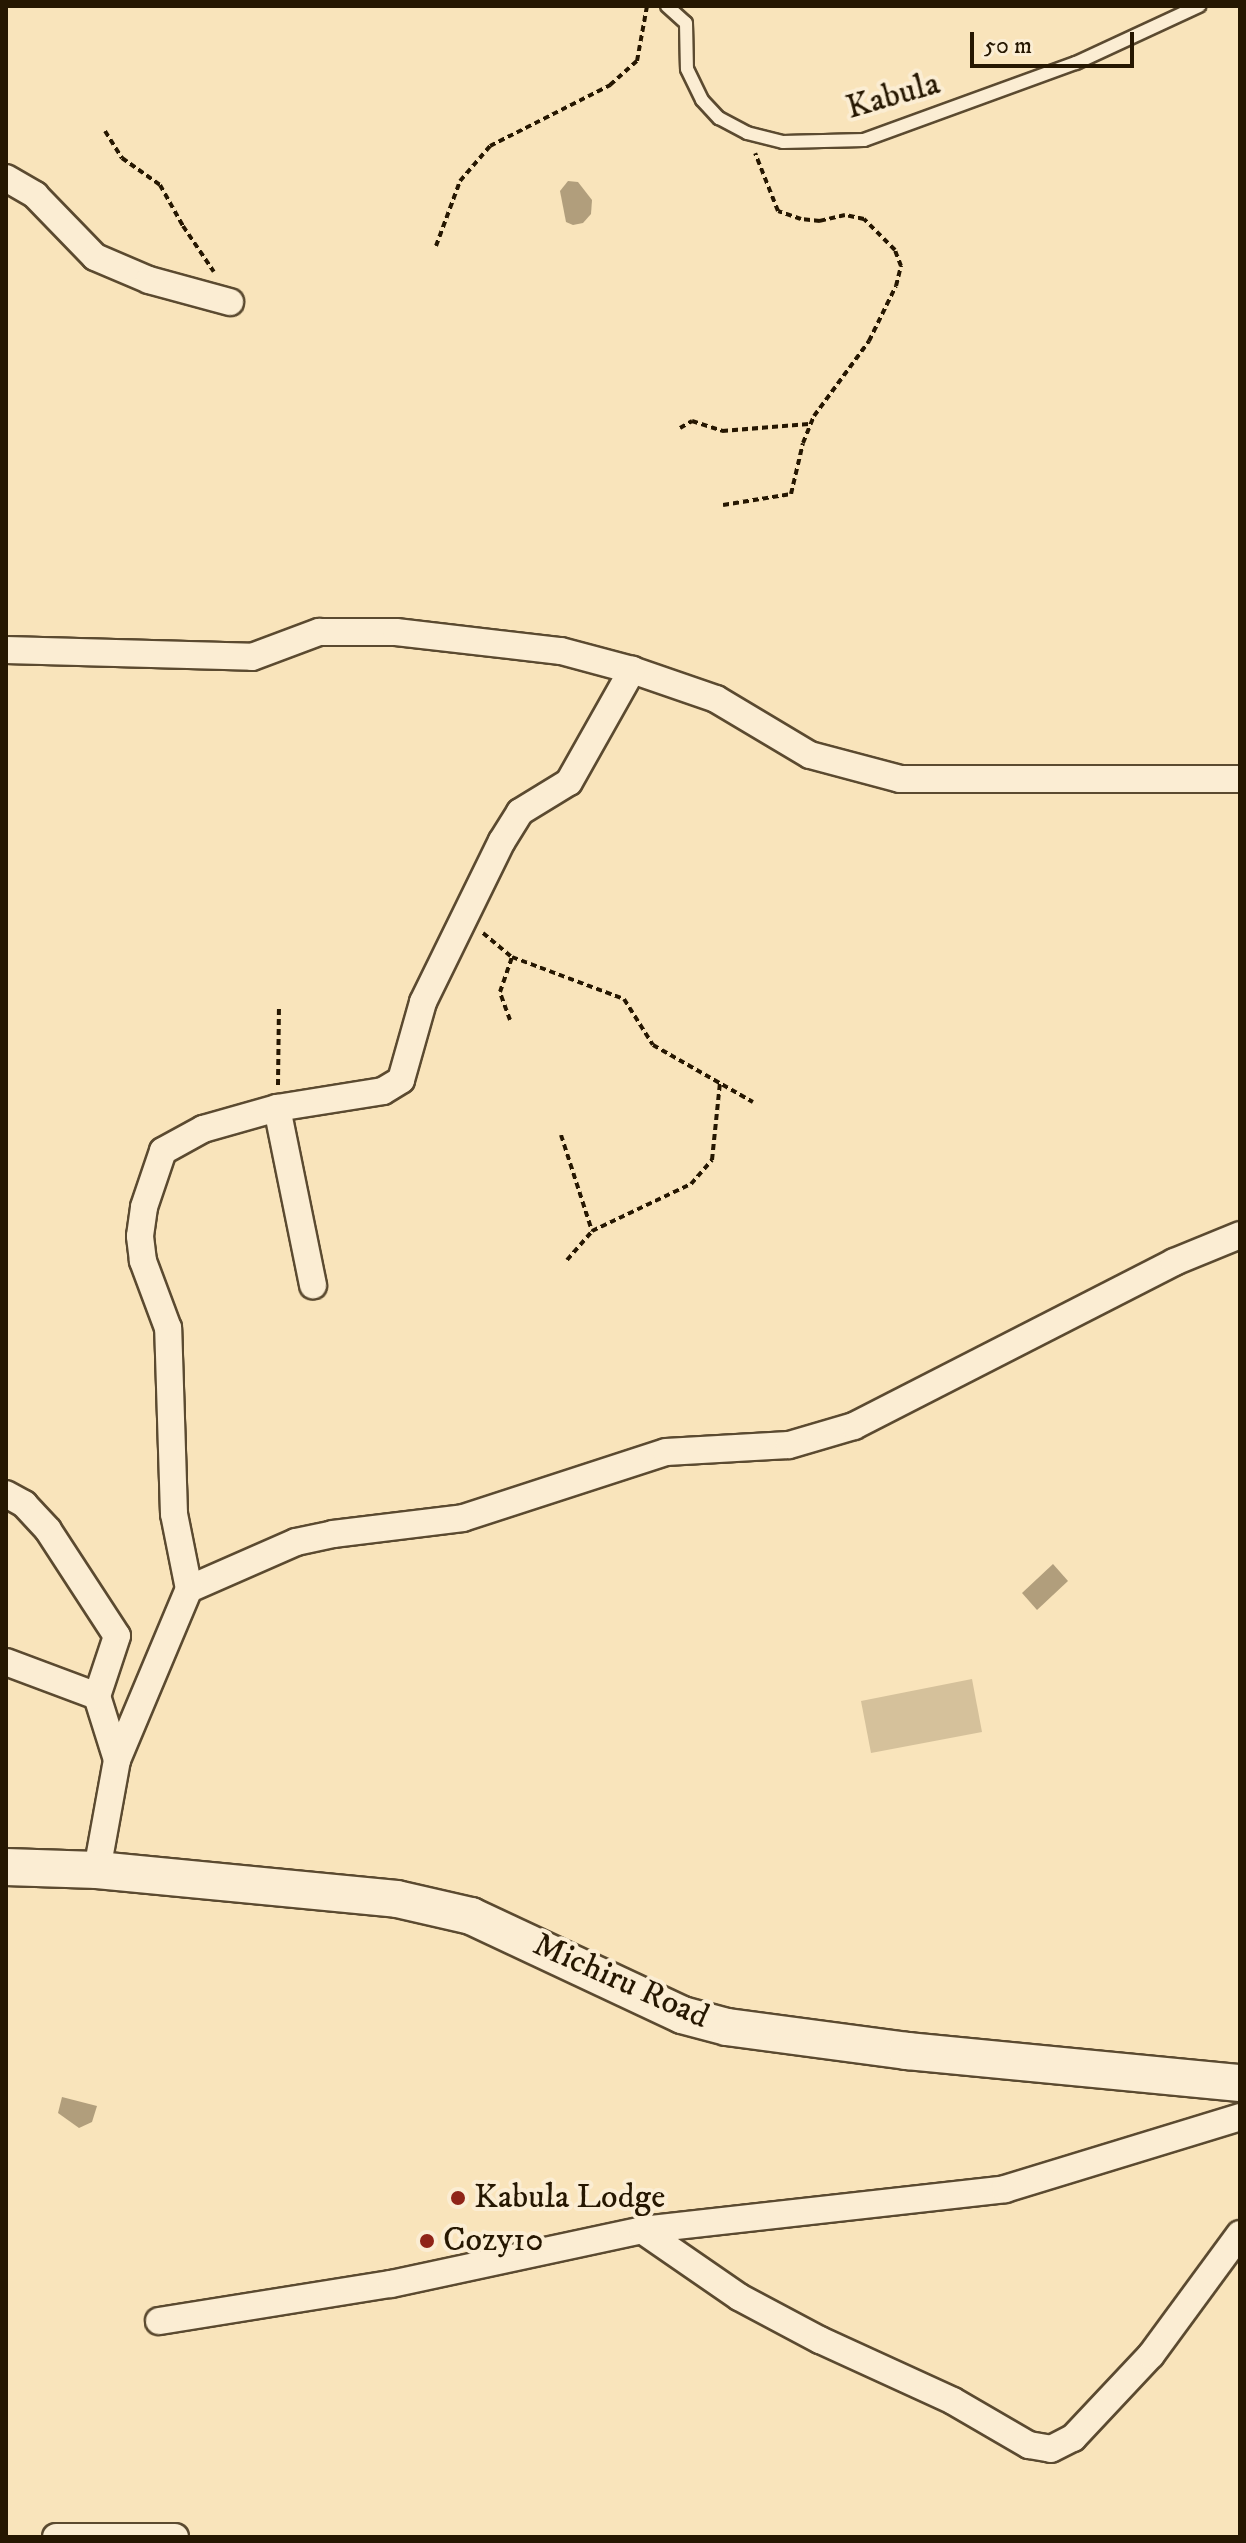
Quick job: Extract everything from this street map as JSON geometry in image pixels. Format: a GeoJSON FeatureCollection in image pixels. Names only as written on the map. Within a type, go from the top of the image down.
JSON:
{"type":"FeatureCollection","features":[{"type":"Feature","properties":{"kind":"street"},"geometry":{"type":"LineString","coordinates":[[6,178],[35,195],[95,257],[149,280],[230,302]]}},
{"type":"Feature","properties":{"kind":"street"},"geometry":{"type":"LineString","coordinates":[[6,650],[252,657],[335,630],[396,632],[561,651],[632,670],[716,699],[810,755],[900,779],[1240,779]]}},
{"type":"Feature","properties":{"kind":"street"},"geometry":{"type":"LineString","coordinates":[[97,1870],[117,1760],[189,1589],[174,1514],[168,1328],[143,1261],[140,1236],[144,1207],[163,1151],[203,1129],[277,1108],[383,1091],[401,1080],[407,1069],[423,1002],[520,812],[569,782],[632,670]]}},
{"type":"Feature","properties":{"kind":"street"},"geometry":{"type":"LineString","coordinates":[[277,1108],[313,1285]]}},
{"type":"Feature","properties":{"kind":"street"},"geometry":{"type":"LineString","coordinates":[[189,1589],[296,1542],[333,1534],[463,1518],[666,1452],[789,1445],[854,1426],[1174,1262],[1240,1235]]}},
{"type":"Feature","properties":{"kind":"street"},"geometry":{"type":"LineString","coordinates":[[6,1494],[24,1504],[48,1530],[113,1624],[117,1636],[114,1651],[97,1696],[117,1760]]}},
{"type":"Feature","properties":{"kind":"street"},"geometry":{"type":"LineString","coordinates":[[6,1662],[97,1696]]}},
{"type":"Feature","properties":{"kind":"street","name":"Michiru Road"},"geometry":{"type":"LineString","coordinates":[[6,1867],[97,1870],[397,1899],[442,1907],[554,1952],[682,2015],[727,2027],[907,2051],[1240,2083]]}},
{"type":"Feature","properties":{"kind":"street"},"geometry":{"type":"LineString","coordinates":[[159,2321],[391,2284],[642,2230],[1005,2189],[1240,2117]]}},
{"type":"Feature","properties":{"kind":"street"},"geometry":{"type":"LineString","coordinates":[[642,2230],[753,2304],[820,2340],[953,2401],[1029,2445],[1051,2449],[1073,2438],[1151,2355],[1240,2234]]}},
{"type":"Feature","properties":{"kind":"street"},"geometry":{"type":"LineString","coordinates":[[56,2537],[151,2534],[175,2537]]}},
{"type":"Feature","properties":{"kind":"lane","name":"Kabula"},"geometry":{"type":"LineString","coordinates":[[667,6],[686,23],[687,69],[702,100],[719,118],[747,133],[783,142],[864,140],[1076,63],[1199,6]]}},
{"type":"Feature","properties":{"kind":"path"},"geometry":{"type":"LineString","coordinates":[[436,246],[460,181],[490,146],[610,85],[637,61],[647,6]]}},
{"type":"Feature","properties":{"kind":"path"},"geometry":{"type":"LineString","coordinates":[[105,131],[122,158],[160,185],[230,302]]}},
{"type":"Feature","properties":{"kind":"path"},"geometry":{"type":"LineString","coordinates":[[723,505],[791,494],[810,424],[831,389],[855,363],[869,341],[896,286],[901,266],[895,250],[864,219],[845,215],[820,221],[801,219],[778,211],[747,133]]}},
{"type":"Feature","properties":{"kind":"path"},"geometry":{"type":"LineString","coordinates":[[680,428],[692,421],[722,431],[810,424]]}},
{"type":"Feature","properties":{"kind":"path"},"geometry":{"type":"LineString","coordinates":[[464,917],[512,957],[624,999],[653,1045],[753,1102]]}},
{"type":"Feature","properties":{"kind":"path"},"geometry":{"type":"LineString","coordinates":[[510,1020],[500,992],[512,957]]}},
{"type":"Feature","properties":{"kind":"path"},"geometry":{"type":"LineString","coordinates":[[277,1108],[279,1005]]}},
{"type":"Feature","properties":{"kind":"path"},"geometry":{"type":"LineString","coordinates":[[567,1260],[592,1231],[691,1184],[712,1160],[720,1083]]}},
{"type":"Feature","properties":{"kind":"path"},"geometry":{"type":"LineString","coordinates":[[561,1135],[592,1231]]}},
{"type":"Feature","properties":{"kind":"shaded area"},"geometry":{"type":"Polygon","coordinates":[[[568,181],[578,182],[592,200],[591,214],[583,223],[573,225],[566,222],[560,191],[568,181]]]}},
{"type":"Feature","properties":{"kind":"shaded area"},"geometry":{"type":"Polygon","coordinates":[[[1053,1564],[1068,1581],[1037,1610],[1022,1593],[1053,1564]]]}},
{"type":"Feature","properties":{"kind":"shaded area"},"geometry":{"type":"Polygon","coordinates":[[[972,1679],[982,1732],[871,1753],[861,1701],[972,1679]]]}},
{"type":"Feature","properties":{"kind":"shaded area"},"geometry":{"type":"Polygon","coordinates":[[[62,2097],[97,2106],[92,2122],[79,2128],[58,2113],[62,2097]]]}},
{"type":"Feature","properties":{"kind":"place","name":"Kabula Lodge"},"geometry":{"type":"Point","coordinates":[458,2198]}},
{"type":"Feature","properties":{"kind":"place","name":"Cozy10"},"geometry":{"type":"Point","coordinates":[427,2241]}}]}
